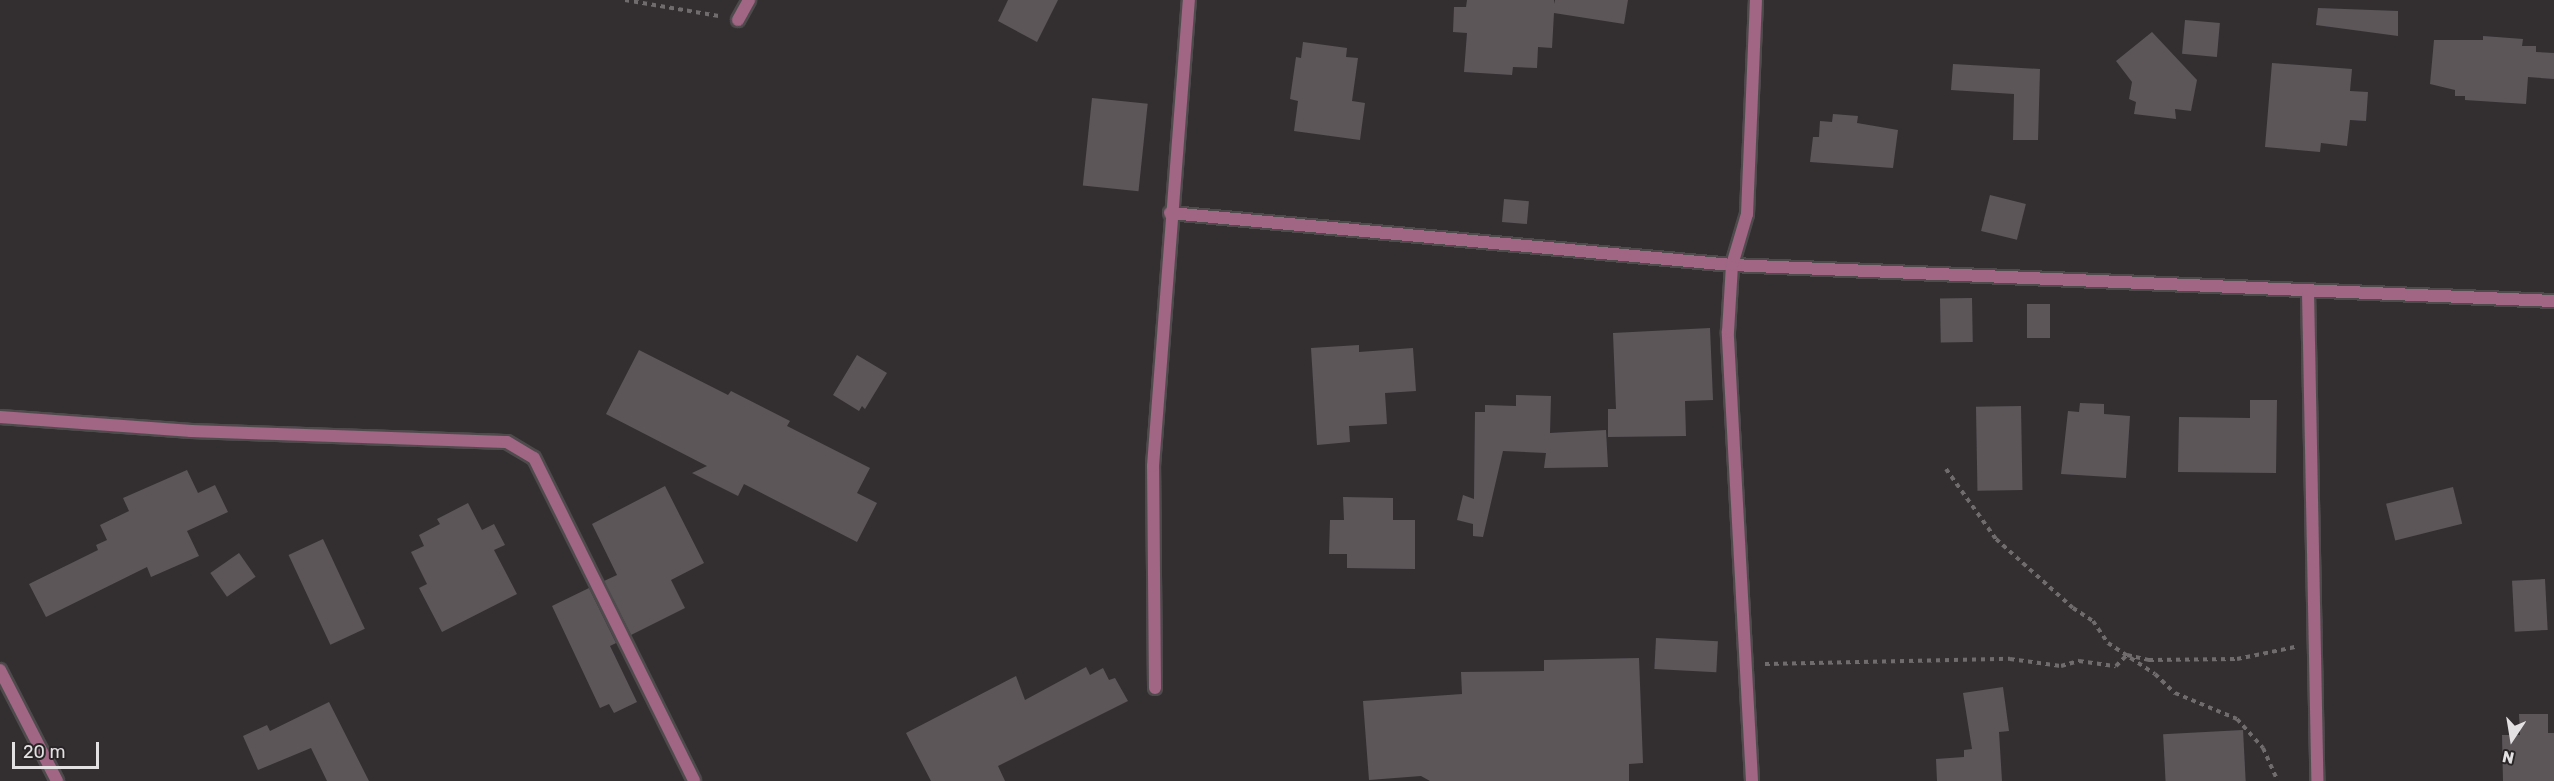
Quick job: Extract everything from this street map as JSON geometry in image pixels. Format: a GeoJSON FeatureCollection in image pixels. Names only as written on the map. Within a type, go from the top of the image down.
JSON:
{"type":"FeatureCollection","features":[{"type":"Feature","properties":{"kind":"street"},"geometry":{"type":"LineString","coordinates":[[738,20],[749,0]]}},
{"type":"Feature","properties":{"kind":"street"},"geometry":{"type":"LineString","coordinates":[[1155,688],[1153,466],[1170,213],[1189,0]]}},
{"type":"Feature","properties":{"kind":"street"},"geometry":{"type":"LineString","coordinates":[[1752,781],[1728,332],[1732,265],[1747,214],[1756,0]]}},
{"type":"Feature","properties":{"kind":"street"},"geometry":{"type":"LineString","coordinates":[[1170,213],[1732,265],[2554,301]]}},
{"type":"Feature","properties":{"kind":"street"},"geometry":{"type":"LineString","coordinates":[[2308,291],[2317,781]]}},
{"type":"Feature","properties":{"kind":"street"},"geometry":{"type":"LineString","coordinates":[[0,417],[191,430],[507,442],[534,458],[694,781]]}},
{"type":"Feature","properties":{"kind":"street"},"geometry":{"type":"LineString","coordinates":[[0,670],[57,781]]}},
{"type":"Feature","properties":{"kind":"path"},"geometry":{"type":"LineString","coordinates":[[625,0],[738,20]]}},
{"type":"Feature","properties":{"kind":"path"},"geometry":{"type":"LineString","coordinates":[[1946,469],[1996,539],[2073,608],[2093,621],[2108,643],[2156,674],[2175,693],[2237,719],[2263,748],[2278,781]]}},
{"type":"Feature","properties":{"kind":"path"},"geometry":{"type":"LineString","coordinates":[[2127,655],[2150,660],[2237,659],[2292,646],[2315,655]]}},
{"type":"Feature","properties":{"kind":"path"},"geometry":{"type":"LineString","coordinates":[[1746,664],[1839,665],[2010,659],[2061,666],[2079,661],[2116,666],[2127,655]]}},
{"type":"Feature","properties":{"kind":"building"},"geometry":{"type":"Polygon","coordinates":[[[1008,0],[1058,0],[1037,42],[998,21],[1008,0]]]}},
{"type":"Feature","properties":{"kind":"building"},"geometry":{"type":"Polygon","coordinates":[[[1467,0],[1554,0],[1554,4],[1555,0],[1628,0],[1624,24],[1554,13],[1552,48],[1538,47],[1537,68],[1513,67],[1512,75],[1464,72],[1467,33],[1453,32],[1454,7],[1466,7],[1467,0]]]}},
{"type":"Feature","properties":{"kind":"building"},"geometry":{"type":"Polygon","coordinates":[[[2318,8],[2398,11],[2398,36],[2316,25],[2318,8]]]}},
{"type":"Feature","properties":{"kind":"building"},"geometry":{"type":"Polygon","coordinates":[[[2185,20],[2220,23],[2217,57],[2182,54],[2185,20]]]}},
{"type":"Feature","properties":{"kind":"building"},"geometry":{"type":"Polygon","coordinates":[[[2152,32],[2197,80],[2191,111],[2175,109],[2176,119],[2134,114],[2136,102],[2129,99],[2132,82],[2116,61],[2152,32]]]}},
{"type":"Feature","properties":{"kind":"building"},"geometry":{"type":"Polygon","coordinates":[[[2483,36],[2523,39],[2522,46],[2536,46],[2536,52],[2554,53],[2554,79],[2528,77],[2526,104],[2465,100],[2465,96],[2455,96],[2455,90],[2430,84],[2434,40],[2483,40],[2483,36]]]}},
{"type":"Feature","properties":{"kind":"building"},"geometry":{"type":"Polygon","coordinates":[[[1303,42],[1347,48],[1346,57],[1358,58],[1352,101],[1365,103],[1360,140],[1294,131],[1298,101],[1290,99],[1296,57],[1301,58],[1303,42]]]}},
{"type":"Feature","properties":{"kind":"building"},"geometry":{"type":"Polygon","coordinates":[[[2272,63],[2352,69],[2350,91],[2368,92],[2366,121],[2350,120],[2347,146],[2321,143],[2320,152],[2265,147],[2272,63]]]}},
{"type":"Feature","properties":{"kind":"building"},"geometry":{"type":"Polygon","coordinates":[[[1953,64],[2040,69],[2038,140],[2013,140],[2014,94],[1951,90],[1953,64]]]}},
{"type":"Feature","properties":{"kind":"building"},"geometry":{"type":"Polygon","coordinates":[[[1092,98],[1148,104],[1138,191],[1083,186],[1092,98]]]}},
{"type":"Feature","properties":{"kind":"building"},"geometry":{"type":"Polygon","coordinates":[[[1833,114],[1858,116],[1857,123],[1898,130],[1893,168],[1810,162],[1813,137],[1819,137],[1820,121],[1832,122],[1833,114]]]}},
{"type":"Feature","properties":{"kind":"building"},"geometry":{"type":"Polygon","coordinates":[[[1990,195],[2026,204],[2017,240],[1981,231],[1990,195]]]}},
{"type":"Feature","properties":{"kind":"building"},"geometry":{"type":"Polygon","coordinates":[[[1504,199],[1529,201],[1527,224],[1502,222],[1504,199]]]}},
{"type":"Feature","properties":{"kind":"building"},"geometry":{"type":"Polygon","coordinates":[[[1972,298],[1973,342],[1941,343],[1940,299],[1972,298]]]}},
{"type":"Feature","properties":{"kind":"building"},"geometry":{"type":"Polygon","coordinates":[[[2027,304],[2050,304],[2050,338],[2027,338],[2027,304]]]}},
{"type":"Feature","properties":{"kind":"building"},"geometry":{"type":"Polygon","coordinates":[[[1710,328],[1713,400],[1685,401],[1686,436],[1608,437],[1608,409],[1616,409],[1613,333],[1710,328]]]}},
{"type":"Feature","properties":{"kind":"building"},"geometry":{"type":"Polygon","coordinates":[[[1359,345],[1359,352],[1413,348],[1416,391],[1385,393],[1387,424],[1349,426],[1350,442],[1317,445],[1311,348],[1359,345]]]}},
{"type":"Feature","properties":{"kind":"building"},"geometry":{"type":"Polygon","coordinates":[[[639,350],[728,395],[731,391],[790,421],[787,426],[870,468],[857,493],[877,503],[857,542],[744,484],[738,496],[692,473],[707,466],[606,414],[639,350]]]}},
{"type":"Feature","properties":{"kind":"building"},"geometry":{"type":"Polygon","coordinates":[[[857,355],[887,373],[865,409],[862,406],[859,411],[833,395],[857,355]]]}},
{"type":"Feature","properties":{"kind":"building"},"geometry":{"type":"Polygon","coordinates":[[[1516,395],[1551,396],[1550,433],[1606,430],[1608,467],[1544,468],[1546,453],[1503,451],[1483,537],[1473,536],[1473,524],[1457,520],[1463,495],[1474,499],[1475,412],[1485,412],[1485,405],[1516,406],[1516,395]]]}},
{"type":"Feature","properties":{"kind":"building"},"geometry":{"type":"Polygon","coordinates":[[[2250,400],[2277,400],[2276,473],[2178,472],[2179,417],[2250,418],[2250,400]]]}},
{"type":"Feature","properties":{"kind":"building"},"geometry":{"type":"Polygon","coordinates":[[[2080,403],[2104,404],[2104,414],[2130,416],[2126,478],[2061,474],[2068,411],[2079,412],[2080,403]]]}},
{"type":"Feature","properties":{"kind":"building"},"geometry":{"type":"Polygon","coordinates":[[[2021,406],[2022,490],[1977,491],[1976,407],[2021,406]]]}},
{"type":"Feature","properties":{"kind":"building"},"geometry":{"type":"Polygon","coordinates":[[[187,470],[198,493],[215,485],[228,512],[187,531],[199,556],[151,577],[147,567],[46,617],[29,584],[98,550],[96,545],[107,540],[100,525],[129,511],[123,498],[187,470]]]}},
{"type":"Feature","properties":{"kind":"building"},"geometry":{"type":"Polygon","coordinates":[[[665,486],[704,563],[671,580],[685,608],[631,635],[604,581],[617,575],[592,524],[665,486]]]}},
{"type":"Feature","properties":{"kind":"building"},"geometry":{"type":"Polygon","coordinates":[[[2453,487],[2462,524],[2395,541],[2386,504],[2453,487]]]}},
{"type":"Feature","properties":{"kind":"building"},"geometry":{"type":"Polygon","coordinates":[[[1343,497],[1393,498],[1393,520],[1415,520],[1415,569],[1347,568],[1347,554],[1329,554],[1330,520],[1344,520],[1343,497]]]}},
{"type":"Feature","properties":{"kind":"building"},"geometry":{"type":"Polygon","coordinates":[[[468,503],[482,530],[494,524],[505,545],[494,550],[517,594],[442,632],[419,588],[427,584],[411,552],[424,546],[419,535],[440,524],[437,519],[468,503]]]}},
{"type":"Feature","properties":{"kind":"building"},"geometry":{"type":"Polygon","coordinates":[[[323,539],[365,629],[330,645],[289,555],[323,539]]]}},
{"type":"Feature","properties":{"kind":"building"},"geometry":{"type":"Polygon","coordinates":[[[239,553],[256,577],[227,597],[210,573],[239,553]]]}},
{"type":"Feature","properties":{"kind":"building"},"geometry":{"type":"Polygon","coordinates":[[[2545,579],[2548,630],[2515,632],[2512,581],[2545,579]]]}},
{"type":"Feature","properties":{"kind":"building"},"geometry":{"type":"Polygon","coordinates":[[[589,588],[616,643],[610,646],[637,702],[614,713],[609,704],[600,708],[552,606],[589,588]]]}},
{"type":"Feature","properties":{"kind":"building"},"geometry":{"type":"Polygon","coordinates":[[[1656,638],[1718,641],[1716,672],[1654,669],[1656,638]]]}},
{"type":"Feature","properties":{"kind":"building"},"geometry":{"type":"Polygon","coordinates":[[[1639,658],[1643,763],[1629,764],[1629,781],[1430,781],[1421,776],[1369,780],[1363,701],[1462,694],[1461,672],[1544,671],[1544,660],[1639,658]]]}},
{"type":"Feature","properties":{"kind":"building"},"geometry":{"type":"Polygon","coordinates":[[[1086,667],[1090,675],[1103,668],[1109,680],[1115,678],[1128,701],[998,766],[1005,781],[931,781],[906,733],[1016,676],[1025,700],[1086,667]]]}},
{"type":"Feature","properties":{"kind":"building"},"geometry":{"type":"Polygon","coordinates":[[[2003,687],[2009,731],[1999,732],[2002,781],[1937,781],[1936,759],[1964,757],[1964,750],[1972,749],[1963,693],[2003,687]]]}},
{"type":"Feature","properties":{"kind":"building"},"geometry":{"type":"Polygon","coordinates":[[[329,702],[369,781],[327,781],[311,748],[258,770],[243,736],[267,725],[270,731],[329,702]]]}},
{"type":"Feature","properties":{"kind":"building"},"geometry":{"type":"Polygon","coordinates":[[[2519,714],[2548,714],[2548,733],[2554,733],[2554,781],[2503,781],[2502,735],[2520,735],[2519,714]]]}},
{"type":"Feature","properties":{"kind":"building"},"geometry":{"type":"Polygon","coordinates":[[[2243,730],[2246,781],[2166,781],[2163,734],[2243,730]]]}}]}
